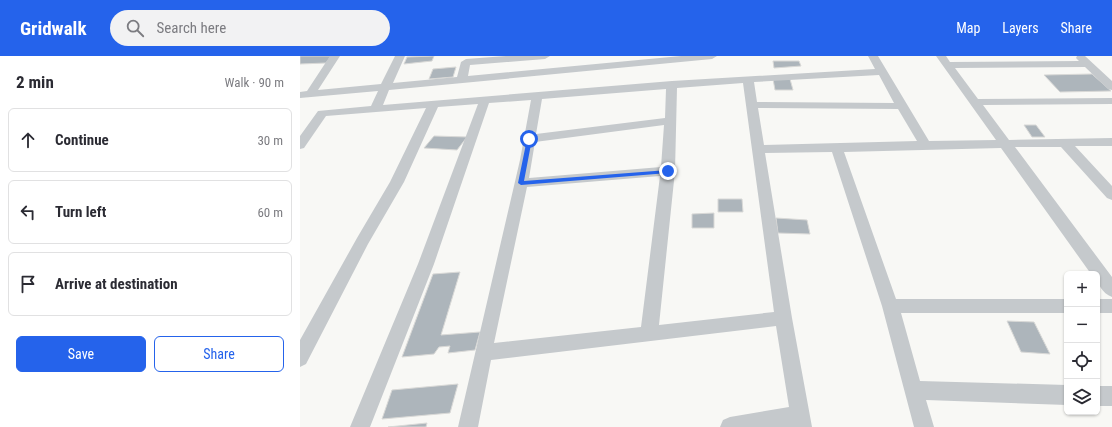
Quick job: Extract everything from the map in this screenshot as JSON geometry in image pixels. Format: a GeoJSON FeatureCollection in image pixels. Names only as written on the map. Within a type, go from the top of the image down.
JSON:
{"type":"FeatureCollection","features":[{"type":"Feature","properties":{"kind":"street"},"geometry":{"type":"LineString","coordinates":[[305,94],[335,56]]}},
{"type":"Feature","properties":{"kind":"street"},"geometry":{"type":"LineString","coordinates":[[375,109],[400,56]]}},
{"type":"Feature","properties":{"kind":"street"},"geometry":{"type":"LineString","coordinates":[[462,79],[467,59],[545,56]]}},
{"type":"Feature","properties":{"kind":"street"},"geometry":{"type":"LineString","coordinates":[[577,68],[579,56]]}},
{"type":"Feature","properties":{"kind":"street"},"geometry":{"type":"LineString","coordinates":[[305,94],[656,59],[712,56]]}},
{"type":"Feature","properties":{"kind":"street"},"geometry":{"type":"LineString","coordinates":[[873,56],[925,145]]}},
{"type":"Feature","properties":{"kind":"street"},"geometry":{"type":"LineString","coordinates":[[941,56],[1112,290]]}},
{"type":"Feature","properties":{"kind":"street"},"geometry":{"type":"LineString","coordinates":[[1079,56],[1112,87]]}},
{"type":"Feature","properties":{"kind":"street"},"geometry":{"type":"LineString","coordinates":[[649,333],[662,242],[671,121],[666,84],[656,59]]}},
{"type":"Feature","properties":{"kind":"street"},"geometry":{"type":"LineString","coordinates":[[948,65],[1088,64]]}},
{"type":"Feature","properties":{"kind":"street"},"geometry":{"type":"LineString","coordinates":[[300,145],[322,113],[666,84],[882,72]]}},
{"type":"Feature","properties":{"kind":"street"},"geometry":{"type":"LineString","coordinates":[[730,427],[801,421],[783,318],[748,79]]}},
{"type":"Feature","properties":{"kind":"street"},"geometry":{"type":"LineString","coordinates":[[468,427],[521,183],[537,95]]}},
{"type":"Feature","properties":{"kind":"street"},"geometry":{"type":"LineString","coordinates":[[360,427],[395,347],[454,190],[486,99]]}},
{"type":"Feature","properties":{"kind":"street"},"geometry":{"type":"LineString","coordinates":[[974,102],[1112,101]]}},
{"type":"Feature","properties":{"kind":"street"},"geometry":{"type":"LineString","coordinates":[[300,358],[362,242],[397,182],[434,104]]}},
{"type":"Feature","properties":{"kind":"street"},"geometry":{"type":"LineString","coordinates":[[752,105],[901,106]]}},
{"type":"Feature","properties":{"kind":"street"},"geometry":{"type":"LineString","coordinates":[[529,139],[671,121]]}},
{"type":"Feature","properties":{"kind":"street"},"geometry":{"type":"LineString","coordinates":[[758,149],[1112,142]]}},
{"type":"Feature","properties":{"kind":"street"},"geometry":{"type":"LineString","coordinates":[[1065,143],[1110,190]]}},
{"type":"Feature","properties":{"kind":"street"},"geometry":{"type":"LineString","coordinates":[[837,148],[890,306],[915,390],[924,427]]}},
{"type":"Feature","properties":{"kind":"street"},"geometry":{"type":"LineString","coordinates":[[521,183],[668,171]]}},
{"type":"Feature","properties":{"kind":"street"},"geometry":{"type":"LineString","coordinates":[[890,306],[1064,306]]}},
{"type":"Feature","properties":{"kind":"street"},"geometry":{"type":"LineString","coordinates":[[1100,306],[1112,306]]}},
{"type":"Feature","properties":{"kind":"street"},"geometry":{"type":"LineString","coordinates":[[483,353],[783,318]]}},
{"type":"Feature","properties":{"kind":"street"},"geometry":{"type":"LineString","coordinates":[[915,390],[1064,395]]}},
{"type":"Feature","properties":{"kind":"street"},"geometry":{"type":"LineString","coordinates":[[1100,396],[1112,396]]}},
{"type":"Feature","properties":{"kind":"building"},"geometry":{"type":"Polygon","coordinates":[[[300,56],[331,56],[326,63],[300,64],[300,56]]]}},
{"type":"Feature","properties":{"kind":"building"},"geometry":{"type":"Polygon","coordinates":[[[434,56],[432,61],[404,64],[407,57],[434,56]]]}},
{"type":"Feature","properties":{"kind":"building"},"geometry":{"type":"Polygon","coordinates":[[[773,61],[799,61],[801,66],[774,68],[773,61]]]}},
{"type":"Feature","properties":{"kind":"building"},"geometry":{"type":"Polygon","coordinates":[[[456,67],[453,77],[429,79],[433,69],[456,67]]]}},
{"type":"Feature","properties":{"kind":"building"},"geometry":{"type":"Polygon","coordinates":[[[1092,74],[1111,91],[1060,92],[1044,75],[1092,74]]]}},
{"type":"Feature","properties":{"kind":"building"},"geometry":{"type":"Polygon","coordinates":[[[773,79],[790,79],[793,90],[775,90],[773,79]]]}},
{"type":"Feature","properties":{"kind":"building"},"geometry":{"type":"Polygon","coordinates":[[[1024,125],[1036,125],[1045,137],[1032,137],[1024,125]]]}},
{"type":"Feature","properties":{"kind":"building"},"geometry":{"type":"Polygon","coordinates":[[[434,136],[467,137],[457,150],[424,148],[434,136]]]}},
{"type":"Feature","properties":{"kind":"building"},"geometry":{"type":"Polygon","coordinates":[[[718,199],[742,199],[743,212],[718,212],[718,199]]]}},
{"type":"Feature","properties":{"kind":"building"},"geometry":{"type":"Polygon","coordinates":[[[714,213],[714,228],[692,228],[692,214],[714,213]]]}},
{"type":"Feature","properties":{"kind":"building"},"geometry":{"type":"Polygon","coordinates":[[[776,218],[807,220],[810,234],[778,233],[776,218]]]}},
{"type":"Feature","properties":{"kind":"building"},"geometry":{"type":"Polygon","coordinates":[[[460,272],[441,335],[480,332],[475,350],[448,353],[450,346],[439,347],[434,354],[402,357],[433,274],[460,272]]]}},
{"type":"Feature","properties":{"kind":"building"},"geometry":{"type":"Polygon","coordinates":[[[1007,321],[1034,322],[1050,354],[1021,352],[1007,321]]]}},
{"type":"Feature","properties":{"kind":"building"},"geometry":{"type":"Polygon","coordinates":[[[458,384],[450,413],[382,419],[392,390],[458,384]]]}},
{"type":"Feature","properties":{"kind":"building"},"geometry":{"type":"Polygon","coordinates":[[[427,423],[426,427],[388,427],[427,423]]]}},
{"type":"Feature","properties":{"kind":"route"},"geometry":{"type":"LineString","coordinates":[[529,139],[521,183],[668,171]]}}]}
